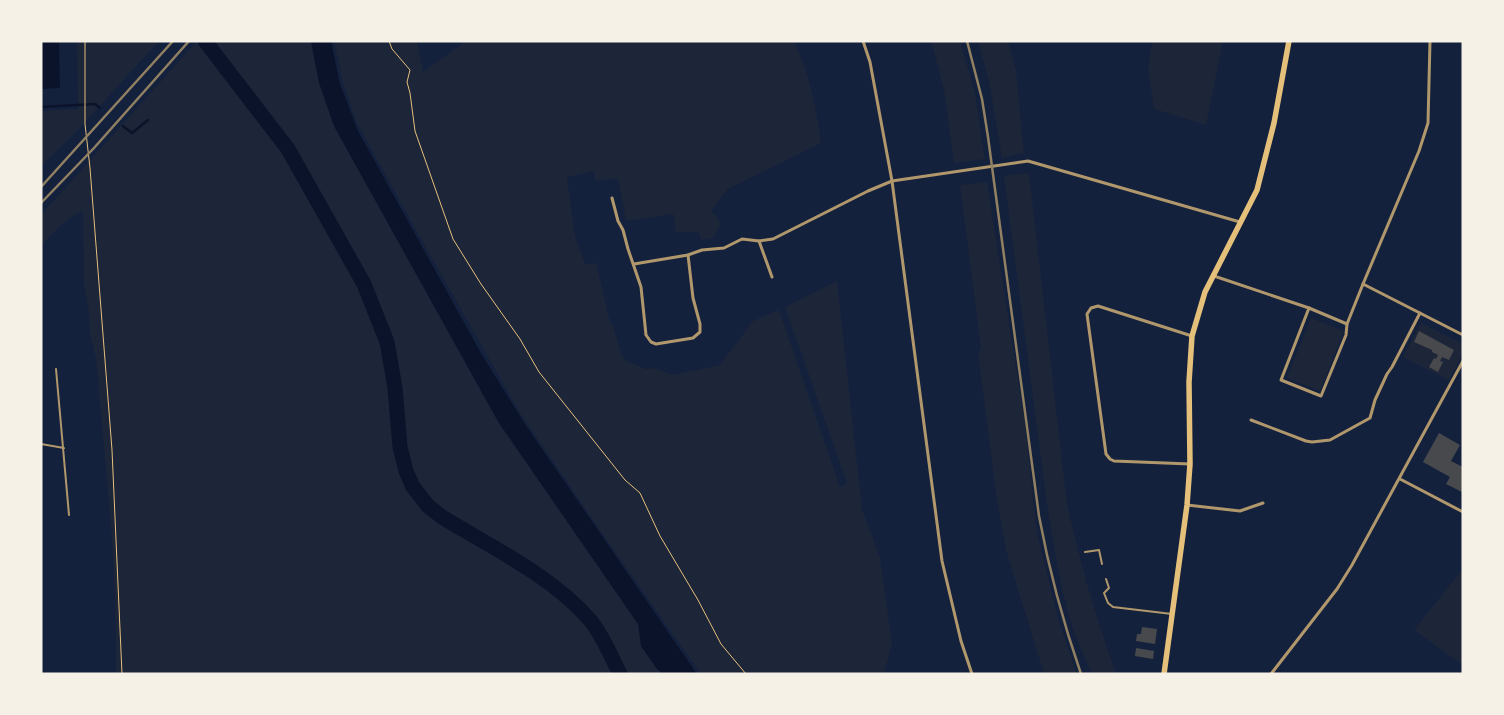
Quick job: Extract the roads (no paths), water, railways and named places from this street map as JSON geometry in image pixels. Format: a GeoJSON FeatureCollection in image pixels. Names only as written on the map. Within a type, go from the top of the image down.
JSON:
{"type":"FeatureCollection","features":[{"type":"Feature","properties":{"kind":"main road"},"geometry":{"type":"LineString","coordinates":[[1164,674],[1187,504],[1190,464],[1189,382],[1192,336],[1204,292],[1254,198],[1261,178],[1290,41]]}},
{"type":"Feature","properties":{"kind":"street"},"geometry":{"type":"LineString","coordinates":[[863,41],[870,62],[892,181],[942,561],[961,641],[972,674]]}},
{"type":"Feature","properties":{"kind":"street"},"geometry":{"type":"LineString","coordinates":[[1309,308],[1281,380],[1321,396],[1346,335],[1347,324],[1419,151],[1428,123],[1430,41]]}},
{"type":"Feature","properties":{"kind":"street"},"geometry":{"type":"LineString","coordinates":[[634,264],[688,255],[702,250],[724,248],[742,239],[759,241],[774,239],[868,191],[892,181],[1028,161],[1241,222]]}},
{"type":"Feature","properties":{"kind":"street"},"geometry":{"type":"LineString","coordinates":[[612,198],[641,287],[646,335],[648,340],[653,343],[693,338],[699,334],[700,324],[693,298],[688,255]]}},
{"type":"Feature","properties":{"kind":"street"},"geometry":{"type":"LineString","coordinates":[[759,241],[772,277]]}},
{"type":"Feature","properties":{"kind":"street"},"geometry":{"type":"LineString","coordinates":[[1212,275],[1309,308],[1347,324]]}},
{"type":"Feature","properties":{"kind":"street"},"geometry":{"type":"LineString","coordinates":[[1363,284],[1463,335]]}},
{"type":"Feature","properties":{"kind":"street"},"geometry":{"type":"LineString","coordinates":[[1190,464],[1114,462],[1110,460],[1106,454],[1088,314],[1092,308],[1098,306],[1192,336]]}},
{"type":"Feature","properties":{"kind":"street"},"geometry":{"type":"LineString","coordinates":[[1251,420],[1312,442],[1330,440],[1364,422],[1373,413],[1375,400],[1387,374],[1420,313]]}},
{"type":"Feature","properties":{"kind":"street"},"geometry":{"type":"LineString","coordinates":[[1271,674],[1347,573],[1463,361]]}},
{"type":"Feature","properties":{"kind":"street"},"geometry":{"type":"LineString","coordinates":[[1400,478],[1463,512]]}},
{"type":"Feature","properties":{"kind":"street"},"geometry":{"type":"LineString","coordinates":[[1187,504],[1240,511],[1263,503]]}},
{"type":"Feature","properties":{"kind":"lane"},"geometry":{"type":"LineString","coordinates":[[56,369],[70,515]]}},
{"type":"Feature","properties":{"kind":"lane"},"geometry":{"type":"LineString","coordinates":[[41,444],[64,448]]}},
{"type":"Feature","properties":{"kind":"lane"},"geometry":{"type":"LineString","coordinates":[[1085,552],[1099,550],[1102,564]]}},
{"type":"Feature","properties":{"kind":"lane"},"geometry":{"type":"LineString","coordinates":[[1106,579],[1109,588],[1104,593],[1106,600],[1113,607],[1173,614]]}},
{"type":"Feature","properties":{"kind":"waterway"},"geometry":{"type":"LineString","coordinates":[[205,41],[288,149],[364,284],[387,342],[395,388],[400,447],[406,471],[413,487],[428,506],[442,517],[520,563],[575,604],[599,633],[620,674]]}},
{"type":"Feature","properties":{"kind":"waterway"},"geometry":{"type":"LineString","coordinates":[[41,107],[95,104],[100,108]]}},
{"type":"Feature","properties":{"kind":"waterway"},"geometry":{"type":"LineString","coordinates":[[123,126],[132,133],[148,120]]}},
{"type":"Feature","properties":{"kind":"railway"},"geometry":{"type":"LineString","coordinates":[[41,187],[173,41]]}},
{"type":"Feature","properties":{"kind":"railway"},"geometry":{"type":"LineString","coordinates":[[41,203],[94,148],[189,41]]}},
{"type":"Feature","properties":{"kind":"railway"},"geometry":{"type":"LineString","coordinates":[[967,41],[982,99],[988,137],[1039,516],[1057,596],[1081,674]]}}]}
